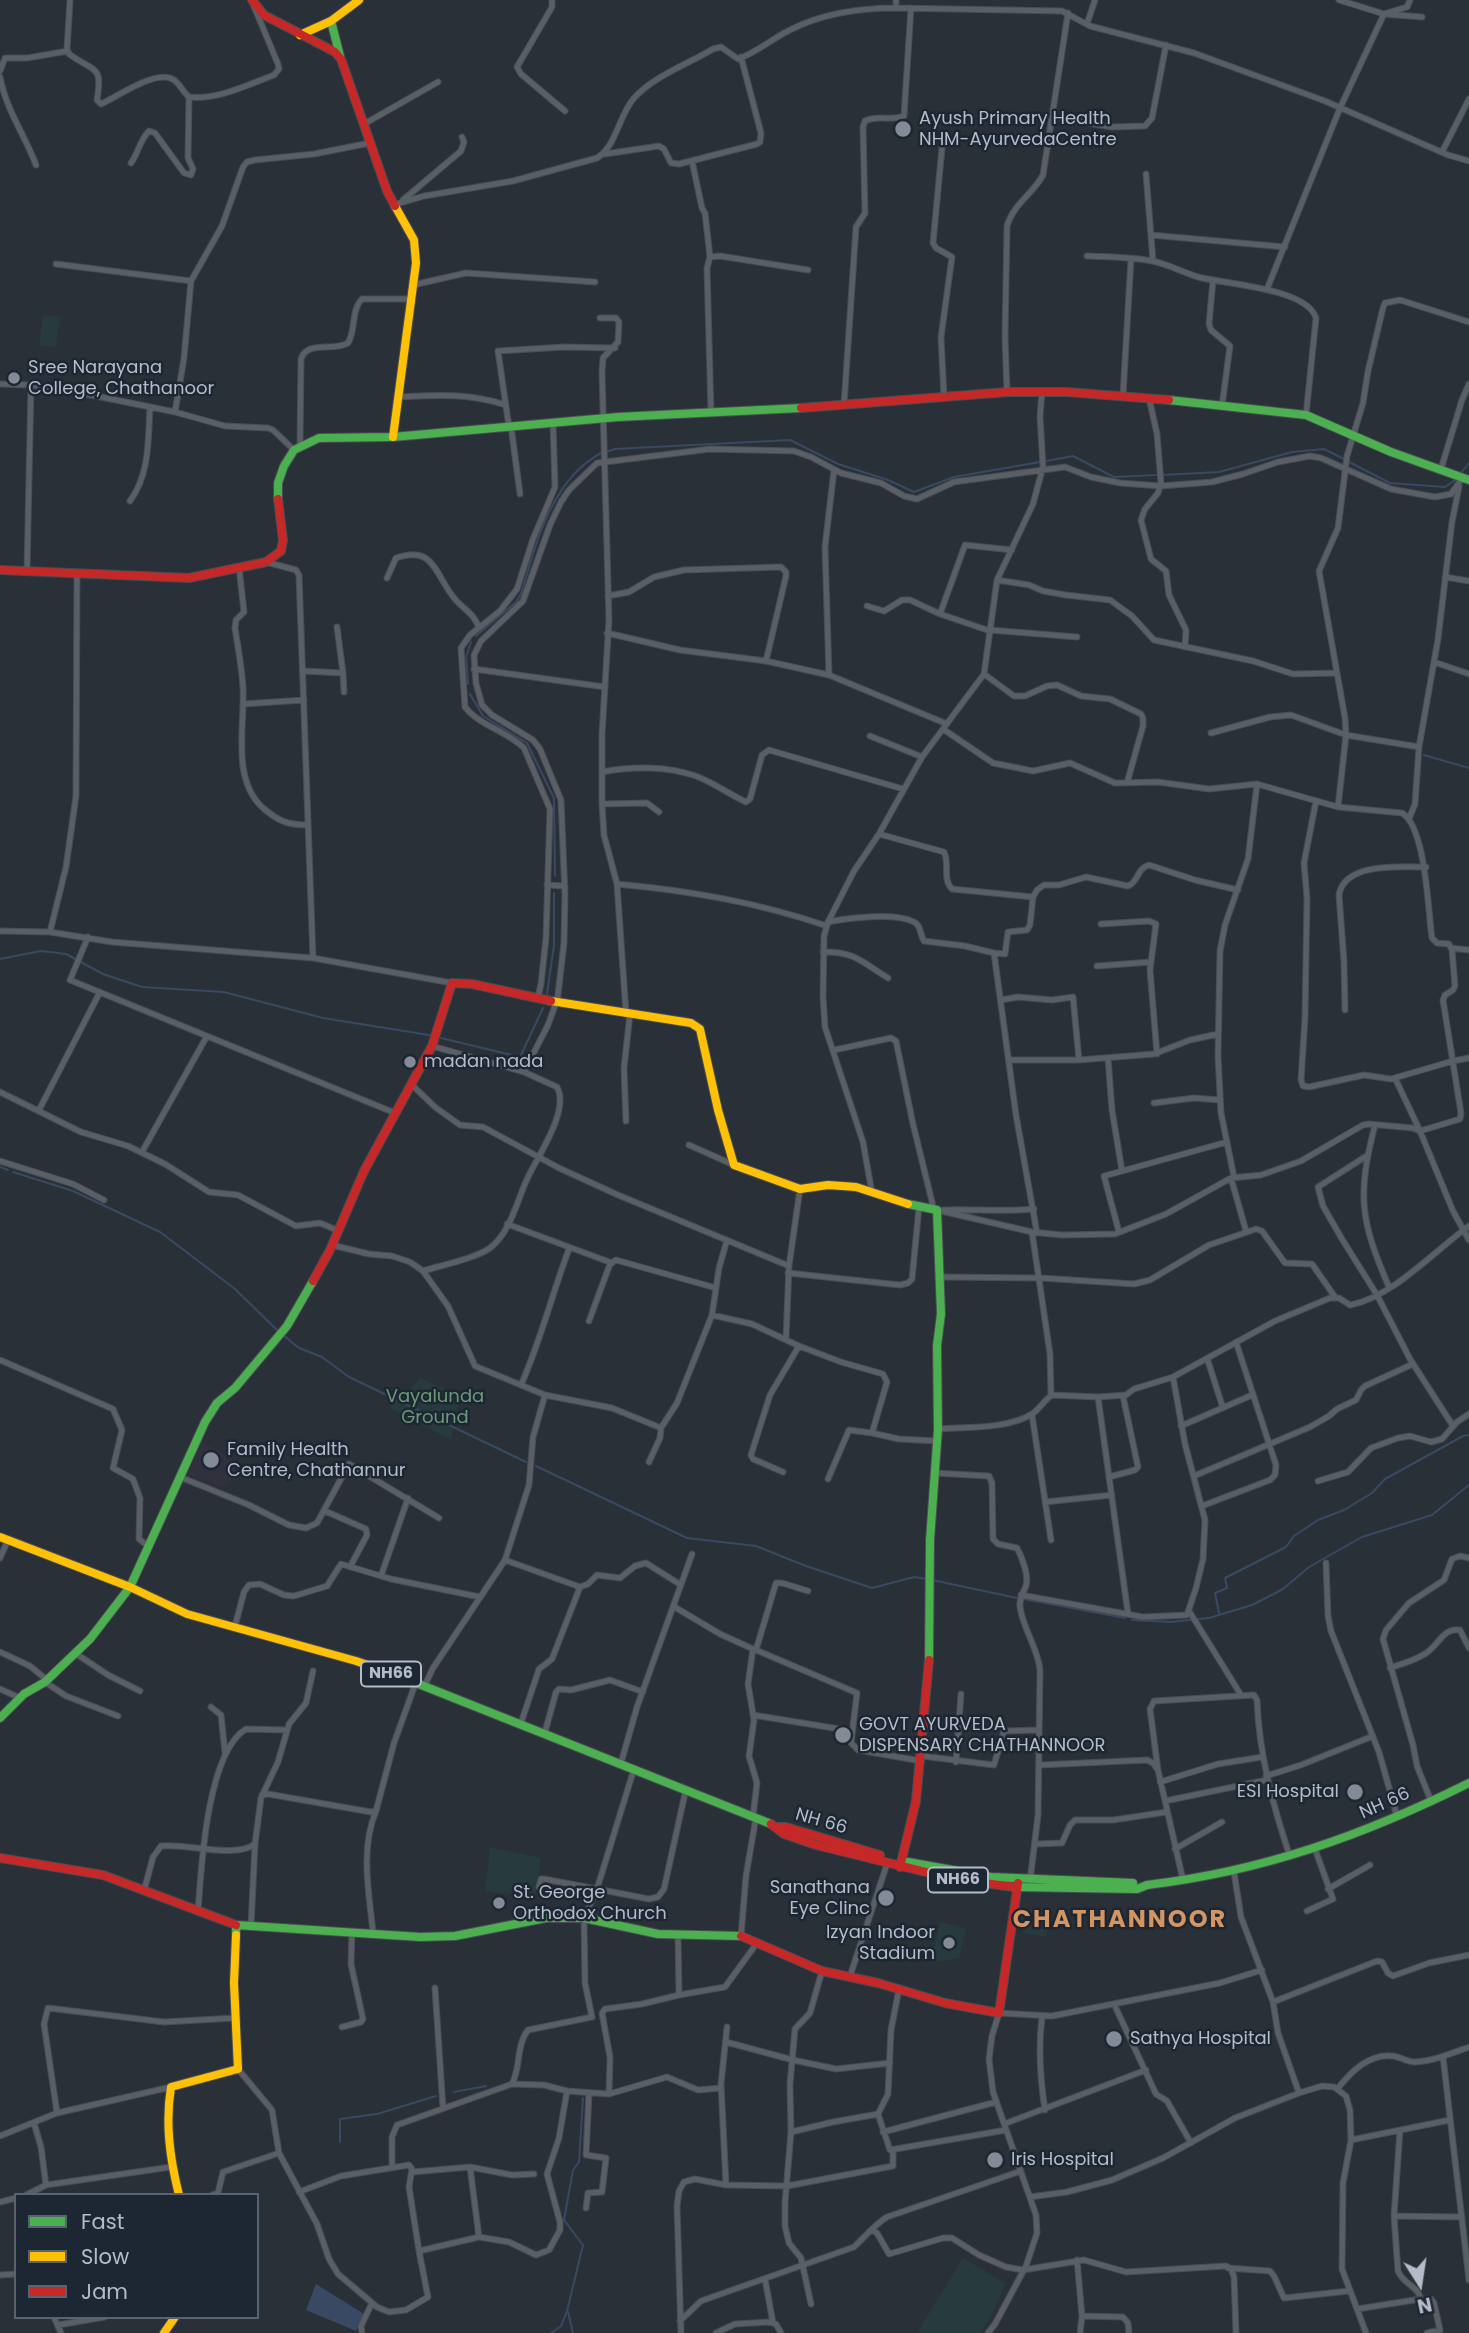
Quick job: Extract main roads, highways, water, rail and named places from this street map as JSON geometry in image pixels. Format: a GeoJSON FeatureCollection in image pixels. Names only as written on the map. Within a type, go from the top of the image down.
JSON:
{"type":"FeatureCollection","features":[{"type":"Feature","properties":{"kind":"main road"},"geometry":{"type":"LineString","coordinates":[[300,35],[331,21],[359,0]]}},
{"type":"Feature","properties":{"kind":"main road"},"geometry":{"type":"LineString","coordinates":[[252,1],[264,15],[335,52],[341,59]]}},
{"type":"Feature","properties":{"kind":"main road"},"geometry":{"type":"LineString","coordinates":[[331,21],[341,59],[370,142],[414,240],[416,263],[393,437]]}},
{"type":"Feature","properties":{"kind":"main road"},"geometry":{"type":"LineString","coordinates":[[0,570],[189,578],[266,562],[281,551],[283,540],[278,483],[284,466],[298,449],[319,438],[393,437],[603,418],[1007,393],[1123,395],[1306,415],[1391,452],[1461,478]]}},
{"type":"Feature","properties":{"kind":"main road"},"geometry":{"type":"LineString","coordinates":[[0,1718],[20,1698],[46,1681],[90,1639],[130,1587],[205,1422],[217,1403],[235,1388],[287,1326],[332,1245],[353,1192],[432,1046],[452,983],[472,984],[557,1003],[691,1023],[700,1029],[734,1165],[800,1189],[828,1185],[856,1187],[935,1210],[941,1314],[937,1346],[938,1429],[930,1573],[931,1645],[916,1801],[901,1864]]}},
{"type":"Feature","properties":{"kind":"main road","name":"NH66"},"geometry":{"type":"LineString","coordinates":[[4,1539],[130,1587],[187,1614],[356,1661],[420,1684],[777,1827]]}},
{"type":"Feature","properties":{"kind":"main road","name":"NH 66"},"geometry":{"type":"LineString","coordinates":[[777,1827],[784,1834],[816,1845],[887,1864],[1030,1884],[1147,1885],[1183,1882],[1290,1857],[1397,1816],[1469,1783]]}},
{"type":"Feature","properties":{"kind":"main road","name":"NH 66"},"geometry":{"type":"LineString","coordinates":[[777,1827],[786,1827],[901,1864]]}},
{"type":"Feature","properties":{"kind":"main road"},"geometry":{"type":"LineString","coordinates":[[0,1858],[103,1875],[236,1925],[420,1937],[455,1936],[546,1919],[584,1918],[658,1934],[741,1936],[822,1971],[850,1976],[946,2003],[999,2012],[1018,1883]]}},
{"type":"Feature","properties":{"kind":"main road"},"geometry":{"type":"LineString","coordinates":[[178,2193],[171,2167],[166,2111],[171,2087],[238,2069],[234,1983],[236,1925]]}},
{"type":"Feature","properties":{"kind":"water"},"geometry":{"type":"Polygon","coordinates":[[[316,2284],[364,2314],[356,2331],[306,2310],[316,2284]]]}},
{"type":"Feature","properties":{"kind":"waterway"},"geometry":{"type":"LineString","coordinates":[[606,452],[615,449],[790,440],[838,464],[888,480],[914,492],[954,477],[1040,462]]}},
{"type":"Feature","properties":{"kind":"waterway"},"geometry":{"type":"LineString","coordinates":[[1162,475],[1219,472],[1292,452],[1324,449],[1344,459]]}},
{"type":"Feature","properties":{"kind":"waterway"},"geometry":{"type":"LineString","coordinates":[[476,636],[516,602],[540,535],[558,496],[570,479],[601,453]]}},
{"type":"Feature","properties":{"kind":"waterway"},"geometry":{"type":"LineString","coordinates":[[1046,461],[1073,456],[1114,477],[1157,475]]}},
{"type":"Feature","properties":{"kind":"waterway"},"geometry":{"type":"LineString","coordinates":[[1349,462],[1390,483],[1445,487],[1455,480]]}},
{"type":"Feature","properties":{"kind":"waterway"},"geometry":{"type":"LineString","coordinates":[[1461,473],[1469,463]]}},
{"type":"Feature","properties":{"kind":"waterway"},"geometry":{"type":"LineString","coordinates":[[468,684],[466,657],[471,642]]}},
{"type":"Feature","properties":{"kind":"waterway"},"geometry":{"type":"LineString","coordinates":[[470,694],[483,716],[527,743],[554,798],[555,876]]}},
{"type":"Feature","properties":{"kind":"waterway"},"geometry":{"type":"LineString","coordinates":[[1424,755],[1469,768]]}},
{"type":"Feature","properties":{"kind":"waterway"},"geometry":{"type":"LineString","coordinates":[[547,994],[554,945],[554,893]]}},
{"type":"Feature","properties":{"kind":"waterway"},"geometry":{"type":"LineString","coordinates":[[0,959],[41,951],[66,954],[103,974],[142,987],[224,992],[323,1018],[429,1035]]}},
{"type":"Feature","properties":{"kind":"waterway"},"geometry":{"type":"LineString","coordinates":[[441,1038],[520,1057],[543,1008]]}},
{"type":"Feature","properties":{"kind":"waterway"},"geometry":{"type":"LineString","coordinates":[[0,1167],[8,1170]]}},
{"type":"Feature","properties":{"kind":"waterway"},"geometry":{"type":"LineString","coordinates":[[13,1172],[73,1191],[160,1232],[235,1289],[278,1331]]}},
{"type":"Feature","properties":{"kind":"waterway"},"geometry":{"type":"LineString","coordinates":[[283,1335],[299,1348],[322,1357],[349,1377],[526,1462]]}},
{"type":"Feature","properties":{"kind":"waterway"},"geometry":{"type":"LineString","coordinates":[[1219,1613],[1215,1593],[1227,1588],[1225,1578],[1286,1547],[1294,1536],[1318,1520],[1344,1510],[1372,1493],[1385,1479],[1469,1435]]}},
{"type":"Feature","properties":{"kind":"waterway"},"geometry":{"type":"LineString","coordinates":[[536,1466],[687,1538],[756,1546],[872,1588],[914,1577],[927,1579]]}},
{"type":"Feature","properties":{"kind":"waterway"},"geometry":{"type":"LineString","coordinates":[[1132,1620],[1171,1622],[1209,1618],[1252,1605],[1283,1589],[1309,1567],[1362,1537],[1432,1515],[1469,1485]]}},
{"type":"Feature","properties":{"kind":"waterway"},"geometry":{"type":"LineString","coordinates":[[932,1580],[1017,1598]]}},
{"type":"Feature","properties":{"kind":"waterway"},"geometry":{"type":"LineString","coordinates":[[1024,1599],[1125,1618]]}},
{"type":"Feature","properties":{"kind":"waterway"},"geometry":{"type":"LineString","coordinates":[[454,2092],[486,2086]]}},
{"type":"Feature","properties":{"kind":"waterway"},"geometry":{"type":"LineString","coordinates":[[340,2142],[340,2119],[377,2114],[436,2096]]}},
{"type":"Feature","properties":{"kind":"waterway"},"geometry":{"type":"LineString","coordinates":[[551,2333],[561,2326],[567,2311],[583,2245],[564,2220],[573,2170],[579,2162],[583,2098]]}},
{"type":"Feature","properties":{"kind":"waterway"},"geometry":{"type":"LineString","coordinates":[[568,2312],[573,2333]]}},
{"type":"Feature","properties":{"kind":"place","name":"Ayush Primary Health NHM-AyurvedaCentre"},"geometry":{"type":"Point","coordinates":[903,129]}},
{"type":"Feature","properties":{"kind":"place","name":"Sree Narayana College, Chathanoor"},"geometry":{"type":"Point","coordinates":[14,378]}},
{"type":"Feature","properties":{"kind":"place","name":"madan nada"},"geometry":{"type":"Point","coordinates":[410,1062]}},
{"type":"Feature","properties":{"kind":"place","name":"Family Health Centre, Chathannur"},"geometry":{"type":"Point","coordinates":[211,1460]}},
{"type":"Feature","properties":{"kind":"place","name":"GOVT AYURVEDA DISPENSARY CHATHANNOOR"},"geometry":{"type":"Point","coordinates":[843,1735]}},
{"type":"Feature","properties":{"kind":"place","name":"ESI Hospital"},"geometry":{"type":"Point","coordinates":[1355,1792]}},
{"type":"Feature","properties":{"kind":"place","name":"Sanathana Eye Clinc"},"geometry":{"type":"Point","coordinates":[886,1898]}},
{"type":"Feature","properties":{"kind":"place","name":"St. George Orthodox Church"},"geometry":{"type":"Point","coordinates":[499,1903]}},
{"type":"Feature","properties":{"kind":"place","name":"Izyan Indoor Stadium"},"geometry":{"type":"Point","coordinates":[949,1943]}},
{"type":"Feature","properties":{"kind":"place","name":"Sathya Hospital"},"geometry":{"type":"Point","coordinates":[1114,2039]}},
{"type":"Feature","properties":{"kind":"place","name":"Iris Hospital"},"geometry":{"type":"Point","coordinates":[995,2160]}},
{"type":"Feature","properties":{"kind":"district","name":"CHATHANNOOR"},"geometry":{"type":"Point","coordinates":[1120,1921]}},
{"type":"Feature","properties":{"kind":"park label","name":"Vayalunda Ground"},"geometry":{"type":"Point","coordinates":[435,1407]}}]}
